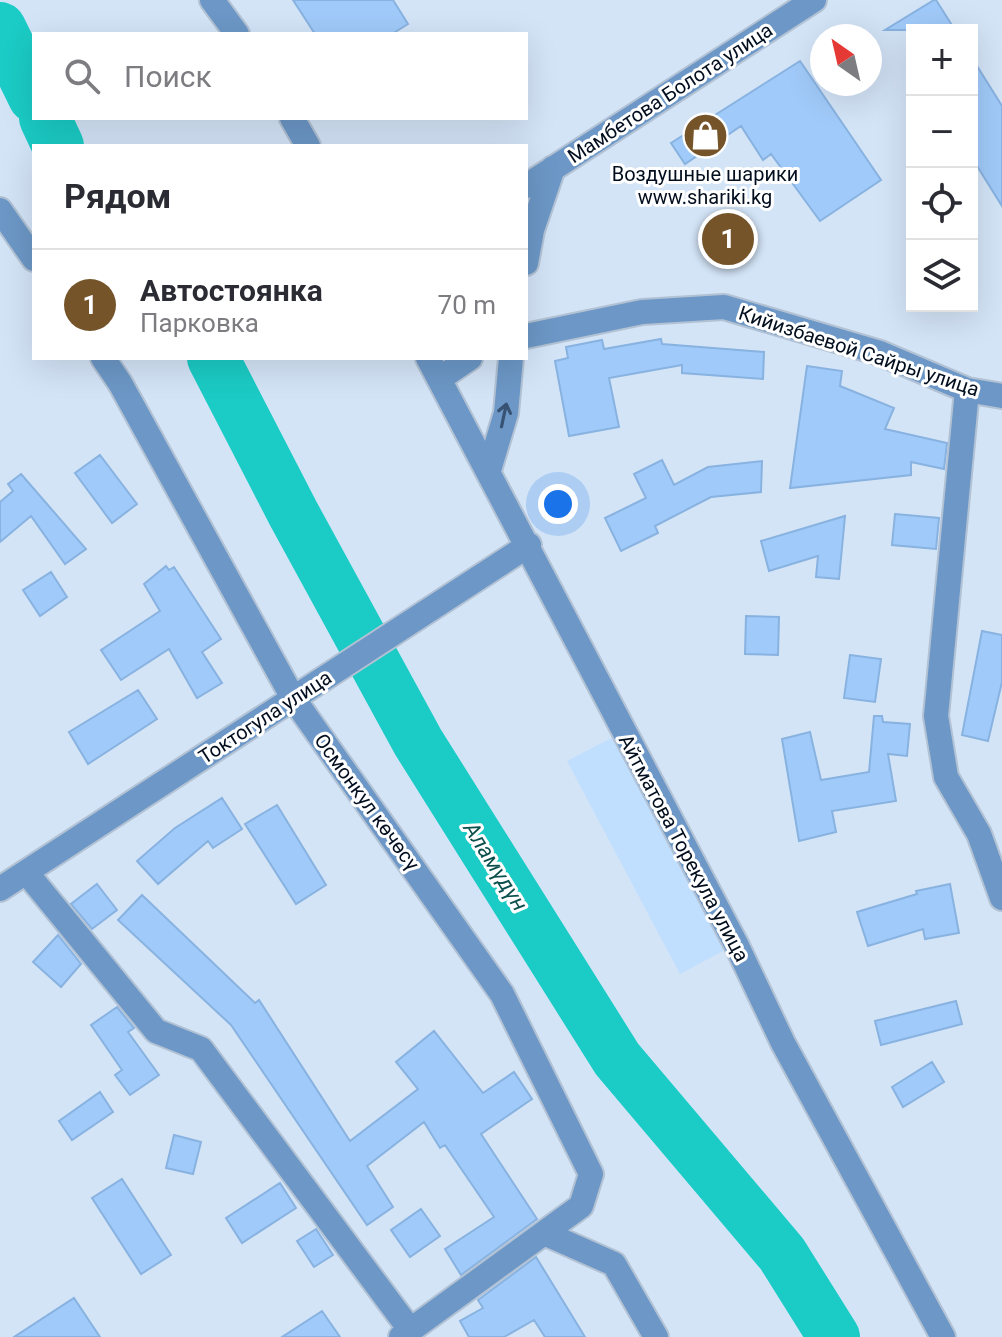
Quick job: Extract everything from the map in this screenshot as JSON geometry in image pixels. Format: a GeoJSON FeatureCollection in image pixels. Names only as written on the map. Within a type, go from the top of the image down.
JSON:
{"type":"FeatureCollection","features":[{"type":"Feature","properties":{"kind":"street"},"geometry":{"type":"LineString","coordinates":[[212,0],[236,32]]}},
{"type":"Feature","properties":{"kind":"street","name":"Мамбетова Болота улица"},"geometry":{"type":"LineString","coordinates":[[528,185],[814,0]]}},
{"type":"Feature","properties":{"kind":"street"},"geometry":{"type":"LineString","coordinates":[[293,120],[307,144]]}},
{"type":"Feature","properties":{"kind":"street"},"geometry":{"type":"LineString","coordinates":[[528,252],[532,230],[553,168]]}},
{"type":"Feature","properties":{"kind":"street"},"geometry":{"type":"LineString","coordinates":[[0,210],[32,256]]}},
{"type":"Feature","properties":{"kind":"street","name":"Кийизбаевой Сайры улица"},"geometry":{"type":"LineString","coordinates":[[528,336],[642,312],[724,307],[880,353],[967,390],[1002,396]]}},
{"type":"Feature","properties":{"kind":"street","name":"Осмонкул көчөсү"},"geometry":{"type":"LineString","coordinates":[[104,360],[298,696],[502,994],[591,1174],[581,1206],[544,1233]]}},
{"type":"Feature","properties":{"kind":"street"},"geometry":{"type":"LineString","coordinates":[[434,369],[463,360]]}},
{"type":"Feature","properties":{"kind":"street"},"geometry":{"type":"LineString","coordinates":[[489,470],[506,413],[511,360]]}},
{"type":"Feature","properties":{"kind":"street","name":"Айтматова Торекула улица"},"geometry":{"type":"LineString","coordinates":[[434,369],[736,944],[783,1043],[943,1337]]}},
{"type":"Feature","properties":{"kind":"street"},"geometry":{"type":"LineString","coordinates":[[967,390],[936,716],[946,777],[979,834],[1002,898]]}},
{"type":"Feature","properties":{"kind":"street","name":"Токтогула улица"},"geometry":{"type":"LineString","coordinates":[[0,889],[529,545]]}},
{"type":"Feature","properties":{"kind":"street"},"geometry":{"type":"LineString","coordinates":[[26,872],[156,1031],[201,1049],[406,1334],[544,1233],[614,1264],[656,1337]]}},
{"type":"Feature","properties":{"kind":"shaded area"},"geometry":{"type":"Polygon","coordinates":[[[623,732],[736,944],[680,974],[567,761],[623,732]]]}},
{"type":"Feature","properties":{"kind":"building"},"geometry":{"type":"Polygon","coordinates":[[[293,0],[393,0],[408,24],[395,32],[314,32],[293,0]]]}},
{"type":"Feature","properties":{"kind":"building"},"geometry":{"type":"Polygon","coordinates":[[[934,0],[951,24],[906,24],[906,30],[885,30],[934,0]]]}},
{"type":"Feature","properties":{"kind":"building"},"geometry":{"type":"Polygon","coordinates":[[[800,61],[810,76],[810,96],[824,96],[881,180],[820,221],[771,154],[763,160],[741,126],[685,164],[671,143],[800,61]]]}},
{"type":"Feature","properties":{"kind":"building"},"geometry":{"type":"Polygon","coordinates":[[[978,68],[1002,106],[1002,206],[978,168],[978,68]]]}},
{"type":"Feature","properties":{"kind":"building"},"geometry":{"type":"Polygon","coordinates":[[[661,339],[662,344],[764,352],[763,379],[682,373],[682,365],[609,378],[619,427],[569,436],[555,361],[568,358],[566,347],[602,340],[604,349],[661,339]]]}},
{"type":"Feature","properties":{"kind":"building"},"geometry":{"type":"Polygon","coordinates":[[[807,366],[842,371],[840,386],[894,408],[885,429],[947,443],[944,469],[911,462],[911,475],[790,488],[807,366]]]}},
{"type":"Feature","properties":{"kind":"building"},"geometry":{"type":"Polygon","coordinates":[[[100,455],[137,504],[112,523],[75,473],[100,455]]]}},
{"type":"Feature","properties":{"kind":"building"},"geometry":{"type":"Polygon","coordinates":[[[662,460],[674,485],[708,467],[762,461],[761,492],[711,497],[655,526],[658,533],[621,551],[605,518],[646,498],[634,474],[662,460]]]}},
{"type":"Feature","properties":{"kind":"building"},"geometry":{"type":"Polygon","coordinates":[[[21,474],[86,549],[65,564],[31,516],[0,542],[0,502],[13,491],[8,484],[21,474]]]}},
{"type":"Feature","properties":{"kind":"building"},"geometry":{"type":"Polygon","coordinates":[[[895,514],[939,518],[936,549],[892,545],[895,514]]]}},
{"type":"Feature","properties":{"kind":"building"},"geometry":{"type":"Polygon","coordinates":[[[845,516],[839,579],[816,577],[818,556],[769,571],[761,541],[845,516]]]}},
{"type":"Feature","properties":{"kind":"building"},"geometry":{"type":"Polygon","coordinates":[[[166,566],[169,570],[174,567],[221,639],[202,652],[222,683],[197,698],[169,649],[121,680],[101,650],[160,611],[144,584],[166,566]]]}},
{"type":"Feature","properties":{"kind":"building"},"geometry":{"type":"Polygon","coordinates":[[[51,572],[67,597],[40,616],[23,590],[51,572]]]}},
{"type":"Feature","properties":{"kind":"building"},"geometry":{"type":"Polygon","coordinates":[[[746,616],[779,617],[778,655],[745,654],[746,616]]]}},
{"type":"Feature","properties":{"kind":"building"},"geometry":{"type":"Polygon","coordinates":[[[982,631],[1002,635],[1002,682],[988,741],[962,735],[982,631]]]}},
{"type":"Feature","properties":{"kind":"building"},"geometry":{"type":"Polygon","coordinates":[[[850,655],[881,659],[875,702],[844,698],[850,655]]]}},
{"type":"Feature","properties":{"kind":"building"},"geometry":{"type":"Polygon","coordinates":[[[138,690],[157,719],[88,764],[69,732],[138,690]]]}},
{"type":"Feature","properties":{"kind":"building"},"geometry":{"type":"Polygon","coordinates":[[[874,716],[882,716],[883,722],[910,724],[907,756],[888,754],[896,801],[832,811],[836,832],[799,841],[782,739],[810,732],[821,780],[869,772],[874,716]]]}},
{"type":"Feature","properties":{"kind":"building"},"geometry":{"type":"Polygon","coordinates":[[[222,798],[242,829],[213,848],[208,841],[158,884],[137,861],[175,828],[222,798]]]}},
{"type":"Feature","properties":{"kind":"building"},"geometry":{"type":"Polygon","coordinates":[[[277,805],[326,885],[296,904],[245,824],[277,805]]]}},
{"type":"Feature","properties":{"kind":"building"},"geometry":{"type":"Polygon","coordinates":[[[97,884],[117,910],[92,929],[71,904],[97,884]]]}},
{"type":"Feature","properties":{"kind":"building"},"geometry":{"type":"Polygon","coordinates":[[[950,884],[959,933],[925,939],[923,929],[868,946],[857,912],[917,894],[916,891],[950,884]]]}},
{"type":"Feature","properties":{"kind":"building"},"geometry":{"type":"Polygon","coordinates":[[[142,895],[255,1003],[259,1000],[350,1141],[418,1089],[396,1062],[434,1031],[483,1093],[514,1072],[532,1099],[481,1134],[537,1219],[461,1275],[445,1249],[494,1217],[445,1145],[440,1148],[424,1122],[367,1166],[393,1207],[367,1225],[231,1025],[118,920],[142,895]]]}},
{"type":"Feature","properties":{"kind":"building"},"geometry":{"type":"Polygon","coordinates":[[[58,935],[81,964],[61,987],[33,962],[58,935]]]}},
{"type":"Feature","properties":{"kind":"building"},"geometry":{"type":"Polygon","coordinates":[[[956,1001],[962,1024],[881,1045],[875,1021],[956,1001]]]}},
{"type":"Feature","properties":{"kind":"building"},"geometry":{"type":"Polygon","coordinates":[[[117,1007],[134,1028],[128,1032],[159,1075],[130,1095],[115,1075],[122,1070],[91,1025],[117,1007]]]}},
{"type":"Feature","properties":{"kind":"building"},"geometry":{"type":"Polygon","coordinates":[[[932,1062],[944,1082],[903,1107],[892,1087],[932,1062]]]}},
{"type":"Feature","properties":{"kind":"building"},"geometry":{"type":"Polygon","coordinates":[[[100,1092],[113,1112],[72,1140],[59,1121],[100,1092]]]}},
{"type":"Feature","properties":{"kind":"building"},"geometry":{"type":"Polygon","coordinates":[[[174,1135],[201,1142],[193,1174],[166,1168],[174,1135]]]}},
{"type":"Feature","properties":{"kind":"building"},"geometry":{"type":"Polygon","coordinates":[[[122,1179],[171,1255],[141,1274],[92,1198],[122,1179]]]}},
{"type":"Feature","properties":{"kind":"building"},"geometry":{"type":"Polygon","coordinates":[[[280,1183],[296,1208],[242,1243],[226,1218],[280,1183]]]}},
{"type":"Feature","properties":{"kind":"building"},"geometry":{"type":"Polygon","coordinates":[[[421,1209],[440,1236],[410,1257],[391,1230],[421,1209]]]}},
{"type":"Feature","properties":{"kind":"building"},"geometry":{"type":"Polygon","coordinates":[[[316,1229],[333,1255],[314,1267],[297,1241],[316,1229]]]}},
{"type":"Feature","properties":{"kind":"building"},"geometry":{"type":"Polygon","coordinates":[[[536,1257],[585,1337],[545,1337],[534,1320],[504,1337],[469,1337],[460,1321],[483,1308],[478,1300],[536,1257]]]}},
{"type":"Feature","properties":{"kind":"building"},"geometry":{"type":"Polygon","coordinates":[[[74,1298],[100,1337],[14,1337],[74,1298]]]}},
{"type":"Feature","properties":{"kind":"building"},"geometry":{"type":"Polygon","coordinates":[[[322,1311],[340,1337],[282,1337],[322,1311]]]}},
{"type":"Feature","properties":{"kind":"waterway","name":"Аламүдүн"},"geometry":{"type":"LineString","coordinates":[[0,28],[32,93]]}},
{"type":"Feature","properties":{"kind":"waterway","name":"Аламүдүн"},"geometry":{"type":"LineString","coordinates":[[46,120],[57,144]]}},
{"type":"Feature","properties":{"kind":"waterway","name":"Аламүдүн"},"geometry":{"type":"LineString","coordinates":[[214,360],[293,513],[418,742],[617,1059],[782,1254],[834,1337]]}},
{"type":"Feature","properties":{"kind":"place","name":"Воздушные шарики www.shariki.kg"},"geometry":{"type":"Point","coordinates":[705,135]}},
{"type":"Feature","properties":{"kind":"place","name":"Автостоянка"},"geometry":{"type":"Point","coordinates":[728,239]}}]}
